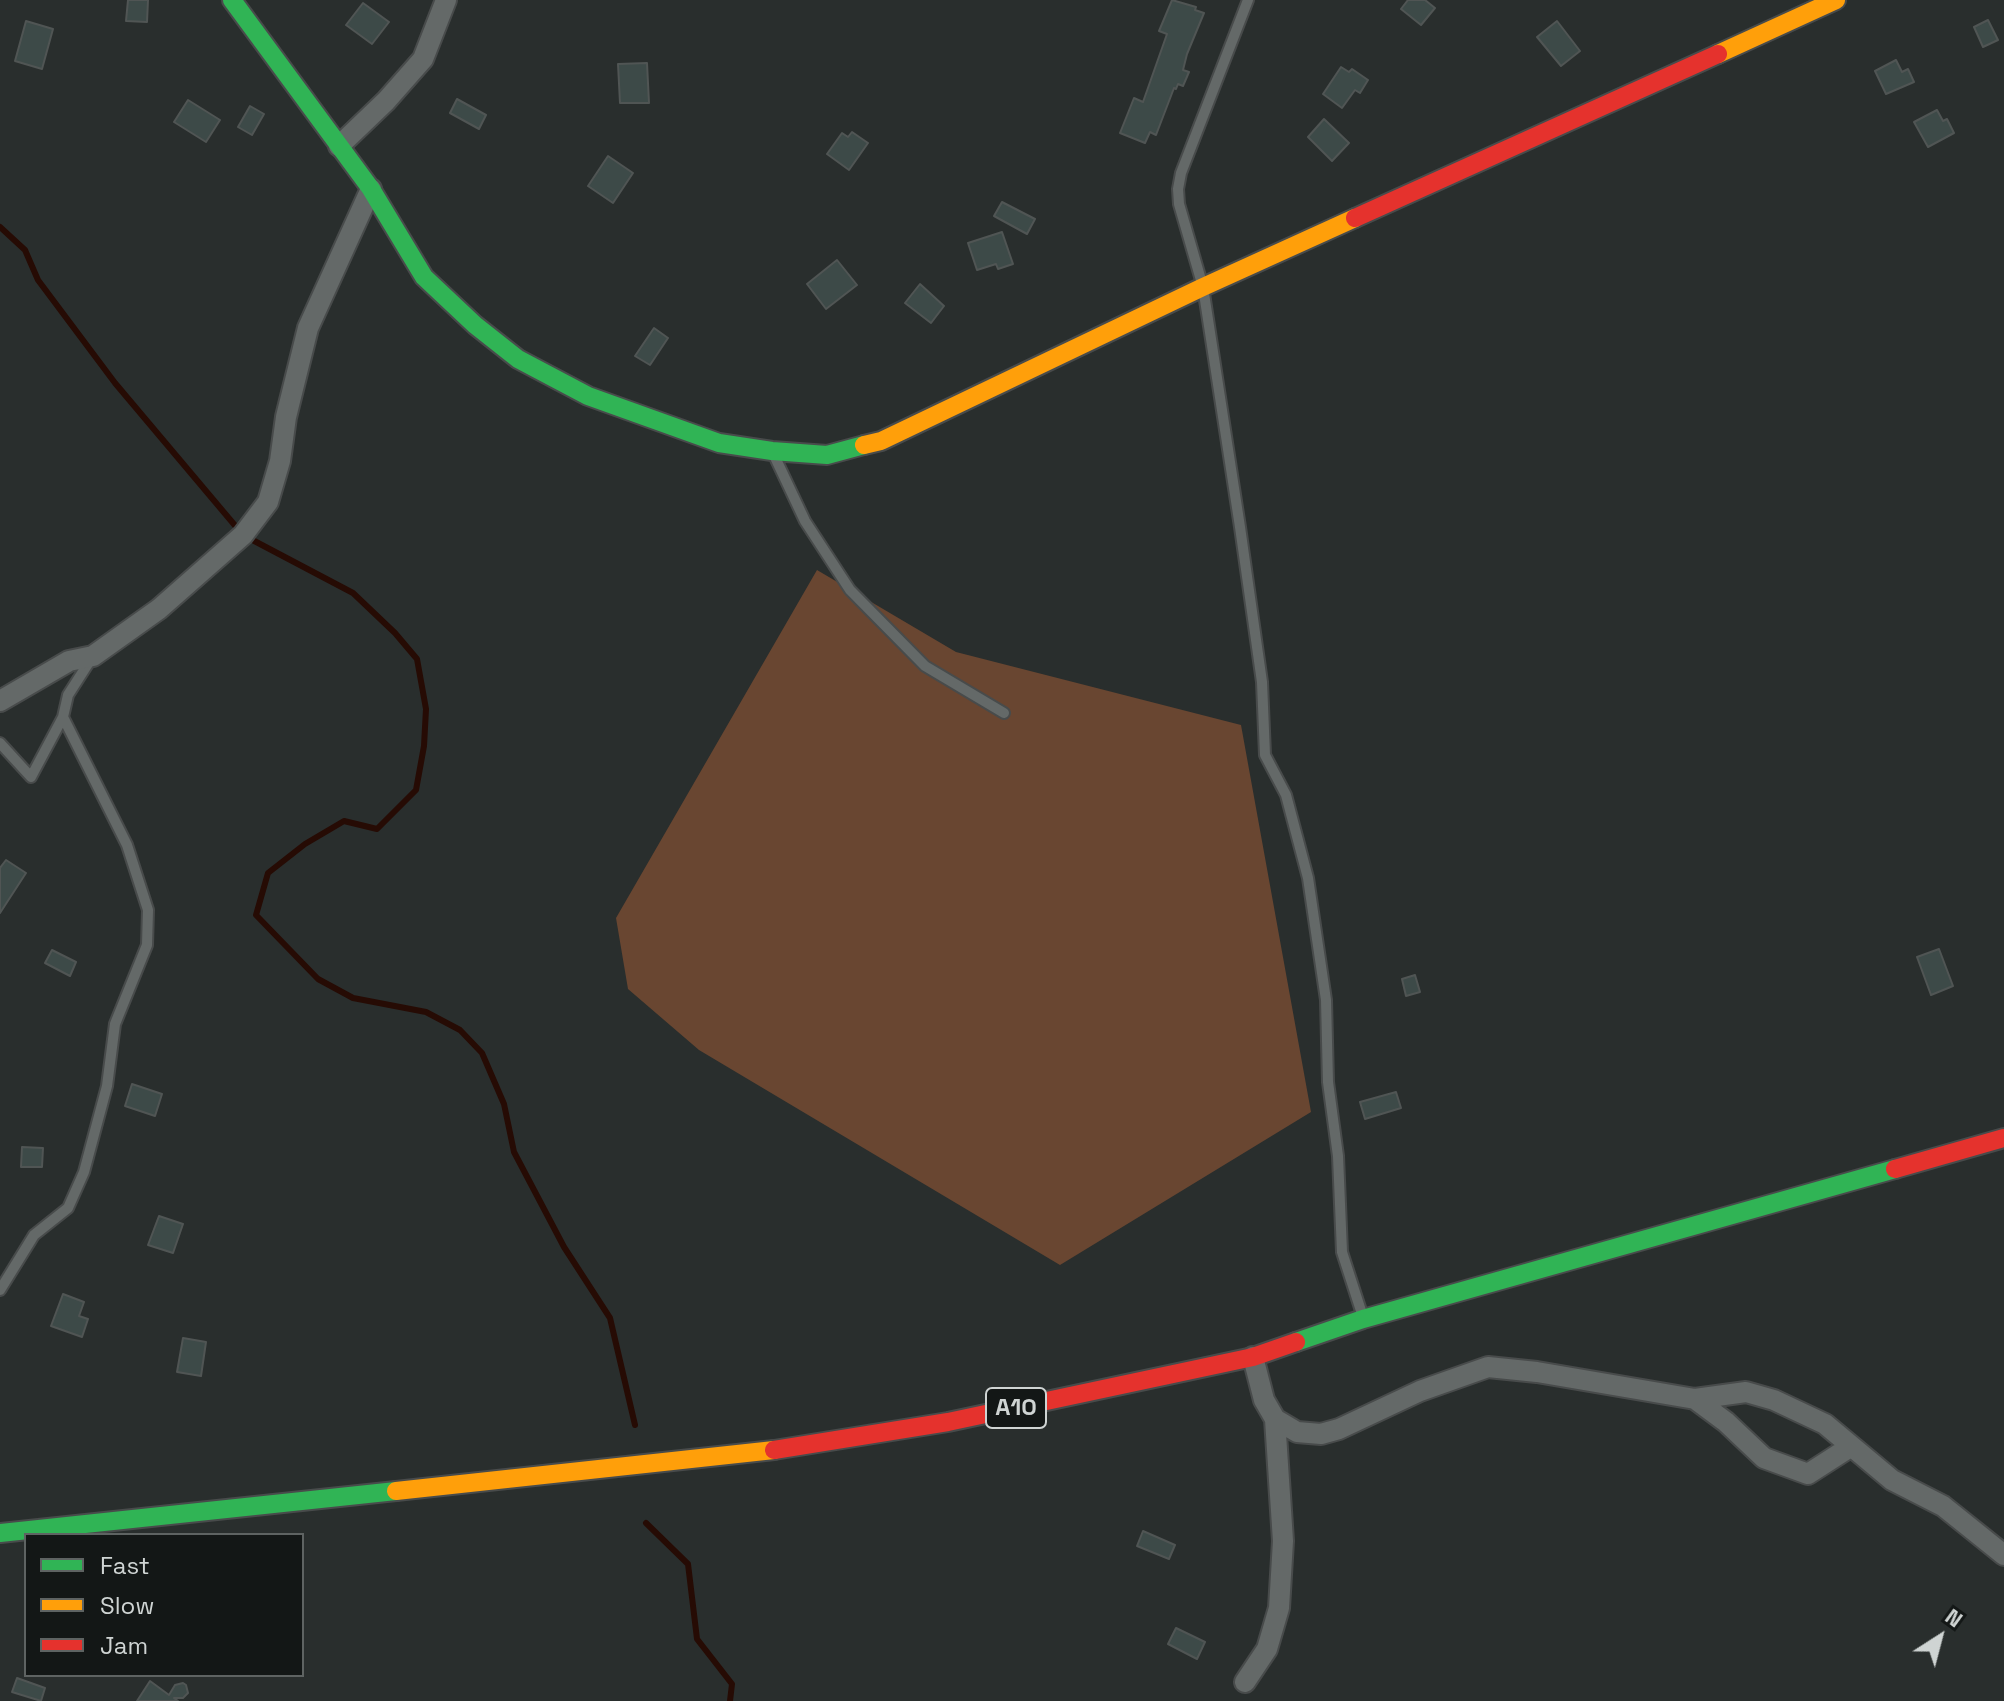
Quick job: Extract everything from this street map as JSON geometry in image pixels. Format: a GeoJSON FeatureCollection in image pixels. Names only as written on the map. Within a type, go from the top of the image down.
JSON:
{"type":"FeatureCollection","features":[{"type":"Feature","properties":{"kind":"main road"},"geometry":{"type":"LineString","coordinates":[[232,0],[371,189],[424,277],[475,325],[518,359],[588,396],[719,443],[827,455],[881,441],[1203,287],[1836,0]]}},
{"type":"Feature","properties":{"kind":"main road","name":"A10"},"geometry":{"type":"LineString","coordinates":[[0,1533],[810,1446],[948,1422],[1253,1357],[1363,1319],[2004,1138]]}},
{"type":"Feature","properties":{"kind":"street"},"geometry":{"type":"LineString","coordinates":[[339,146],[386,101],[423,59],[446,0]]}},
{"type":"Feature","properties":{"kind":"street"},"geometry":{"type":"LineString","coordinates":[[0,701],[69,661],[93,656],[159,609],[243,535],[268,502],[280,461],[286,417],[308,328],[371,189]]}},
{"type":"Feature","properties":{"kind":"street"},"geometry":{"type":"LineString","coordinates":[[1245,1682],[1267,1649],[1279,1608],[1283,1541],[1275,1419],[1264,1400],[1253,1357]]}},
{"type":"Feature","properties":{"kind":"street"},"geometry":{"type":"LineString","coordinates":[[1275,1419],[1297,1432],[1321,1434],[1339,1429],[1420,1391],[1488,1367],[1537,1372],[1695,1399],[1746,1392],[1774,1400],[1825,1424],[1892,1480],[1943,1506],[2004,1555]]}},
{"type":"Feature","properties":{"kind":"street"},"geometry":{"type":"LineString","coordinates":[[1695,1399],[1726,1422],[1764,1458],[1808,1474],[1850,1447]]}},
{"type":"Feature","properties":{"kind":"lane"},"geometry":{"type":"LineString","coordinates":[[1248,0],[1181,173],[1179,204],[1203,287],[1262,682],[1265,755],[1286,795],[1308,878],[1326,1000],[1328,1082],[1338,1156],[1342,1252],[1363,1319]]}},
{"type":"Feature","properties":{"kind":"lane"},"geometry":{"type":"LineString","coordinates":[[772,451],[805,521],[850,590],[925,666],[1004,713]]}},
{"type":"Feature","properties":{"kind":"lane"},"geometry":{"type":"LineString","coordinates":[[0,743],[31,777],[63,717],[68,695],[93,656]]}},
{"type":"Feature","properties":{"kind":"lane"},"geometry":{"type":"LineString","coordinates":[[0,1290],[34,1235],[68,1208],[84,1172],[107,1086],[115,1024],[147,945],[148,910],[127,845],[63,717]]}},
{"type":"Feature","properties":{"kind":"shaded area"},"geometry":{"type":"Polygon","coordinates":[[[817,570],[956,652],[1241,725],[1311,1112],[1060,1265],[699,1050],[628,989],[616,918],[817,570]]]}},
{"type":"Feature","properties":{"kind":"building"},"geometry":{"type":"Polygon","coordinates":[[[128,0],[148,0],[147,22],[126,21],[128,0]]]}},
{"type":"Feature","properties":{"kind":"building"},"geometry":{"type":"Polygon","coordinates":[[[1172,0],[1196,7],[1195,10],[1204,13],[1187,54],[1183,70],[1189,72],[1183,86],[1178,84],[1174,88],[1156,135],[1150,132],[1145,143],[1120,133],[1134,98],[1143,102],[1167,34],[1159,31],[1172,0]]]}},
{"type":"Feature","properties":{"kind":"building"},"geometry":{"type":"Polygon","coordinates":[[[1408,0],[1425,0],[1435,8],[1421,25],[1401,9],[1408,0]]]}},
{"type":"Feature","properties":{"kind":"building"},"geometry":{"type":"Polygon","coordinates":[[[363,3],[389,22],[372,44],[346,25],[363,3]]]}},
{"type":"Feature","properties":{"kind":"building"},"geometry":{"type":"Polygon","coordinates":[[[1988,20],[1998,40],[1983,47],[1974,27],[1988,20]]]}},
{"type":"Feature","properties":{"kind":"building"},"geometry":{"type":"Polygon","coordinates":[[[26,21],[53,29],[42,69],[15,61],[26,21]]]}},
{"type":"Feature","properties":{"kind":"building"},"geometry":{"type":"Polygon","coordinates":[[[1557,21],[1580,51],[1561,66],[1537,37],[1557,21]]]}},
{"type":"Feature","properties":{"kind":"building"},"geometry":{"type":"Polygon","coordinates":[[[1896,60],[1902,72],[1908,69],[1914,82],[1886,94],[1875,71],[1896,60]]]}},
{"type":"Feature","properties":{"kind":"building"},"geometry":{"type":"Polygon","coordinates":[[[647,63],[649,103],[620,103],[618,64],[647,63]]]}},
{"type":"Feature","properties":{"kind":"building"},"geometry":{"type":"Polygon","coordinates":[[[1341,67],[1349,72],[1352,69],[1368,80],[1360,93],[1355,90],[1342,108],[1323,94],[1341,67]]]}},
{"type":"Feature","properties":{"kind":"building"},"geometry":{"type":"Polygon","coordinates":[[[457,99],[486,115],[479,129],[450,113],[457,99]]]}},
{"type":"Feature","properties":{"kind":"building"},"geometry":{"type":"Polygon","coordinates":[[[188,100],[220,120],[206,142],[174,122],[188,100]]]}},
{"type":"Feature","properties":{"kind":"building"},"geometry":{"type":"Polygon","coordinates":[[[250,106],[264,114],[252,135],[238,127],[250,106]]]}},
{"type":"Feature","properties":{"kind":"building"},"geometry":{"type":"Polygon","coordinates":[[[1937,110],[1943,121],[1947,119],[1954,133],[1928,147],[1914,122],[1937,110]]]}},
{"type":"Feature","properties":{"kind":"building"},"geometry":{"type":"Polygon","coordinates":[[[1324,119],[1349,143],[1332,161],[1308,137],[1324,119]]]}},
{"type":"Feature","properties":{"kind":"building"},"geometry":{"type":"Polygon","coordinates":[[[852,132],[868,143],[849,170],[827,154],[842,133],[848,137],[852,132]]]}},
{"type":"Feature","properties":{"kind":"building"},"geometry":{"type":"Polygon","coordinates":[[[608,156],[633,173],[613,203],[588,186],[608,156]]]}},
{"type":"Feature","properties":{"kind":"building"},"geometry":{"type":"Polygon","coordinates":[[[1002,202],[1035,219],[1027,234],[994,216],[1002,202]]]}},
{"type":"Feature","properties":{"kind":"building"},"geometry":{"type":"Polygon","coordinates":[[[1002,232],[1013,264],[998,269],[996,264],[977,270],[968,243],[1002,232]]]}},
{"type":"Feature","properties":{"kind":"building"},"geometry":{"type":"Polygon","coordinates":[[[837,260],[857,285],[826,309],[807,284],[837,260]]]}},
{"type":"Feature","properties":{"kind":"building"},"geometry":{"type":"Polygon","coordinates":[[[920,284],[944,306],[931,323],[905,303],[920,284]]]}},
{"type":"Feature","properties":{"kind":"building"},"geometry":{"type":"Polygon","coordinates":[[[654,328],[668,338],[650,365],[635,356],[654,328]]]}},
{"type":"Feature","properties":{"kind":"building"},"geometry":{"type":"Polygon","coordinates":[[[6,860],[26,873],[0,913],[0,868],[6,860]]]}},
{"type":"Feature","properties":{"kind":"building"},"geometry":{"type":"Polygon","coordinates":[[[1939,949],[1953,986],[1931,995],[1917,957],[1939,949]]]}},
{"type":"Feature","properties":{"kind":"building"},"geometry":{"type":"Polygon","coordinates":[[[52,950],[76,962],[70,976],[45,963],[52,950]]]}},
{"type":"Feature","properties":{"kind":"building"},"geometry":{"type":"Polygon","coordinates":[[[1415,975],[1420,992],[1406,996],[1402,979],[1415,975]]]}},
{"type":"Feature","properties":{"kind":"building"},"geometry":{"type":"Polygon","coordinates":[[[132,1084],[162,1094],[155,1116],[125,1106],[132,1084]]]}},
{"type":"Feature","properties":{"kind":"building"},"geometry":{"type":"Polygon","coordinates":[[[1396,1092],[1401,1108],[1365,1119],[1360,1102],[1396,1092]]]}},
{"type":"Feature","properties":{"kind":"building"},"geometry":{"type":"Polygon","coordinates":[[[22,1147],[43,1148],[42,1167],[21,1167],[22,1147]]]}},
{"type":"Feature","properties":{"kind":"building"},"geometry":{"type":"Polygon","coordinates":[[[159,1216],[183,1224],[173,1253],[148,1245],[159,1216]]]}},
{"type":"Feature","properties":{"kind":"building"},"geometry":{"type":"Polygon","coordinates":[[[63,1294],[84,1302],[79,1316],[88,1319],[82,1337],[51,1326],[63,1294]]]}},
{"type":"Feature","properties":{"kind":"building"},"geometry":{"type":"Polygon","coordinates":[[[183,1338],[206,1342],[201,1376],[177,1372],[183,1338]]]}},
{"type":"Feature","properties":{"kind":"building"},"geometry":{"type":"Polygon","coordinates":[[[1143,1531],[1175,1545],[1169,1559],[1137,1546],[1143,1531]]]}},
{"type":"Feature","properties":{"kind":"building"},"geometry":{"type":"Polygon","coordinates":[[[1176,1628],[1205,1642],[1197,1659],[1168,1644],[1176,1628]]]}},
{"type":"Feature","properties":{"kind":"building"},"geometry":{"type":"Polygon","coordinates":[[[17,1678],[45,1688],[41,1701],[12,1692],[17,1678]]]}},
{"type":"Feature","properties":{"kind":"building"},"geometry":{"type":"Polygon","coordinates":[[[150,1681],[169,1695],[175,1685],[183,1683],[188,1693],[183,1698],[174,1698],[178,1701],[137,1701],[150,1681]]]}},
{"type":"Feature","properties":{"kind":"waterway"},"geometry":{"type":"LineString","coordinates":[[0,227],[25,250],[38,280],[115,383],[243,535],[353,593],[417,659],[426,709],[424,746],[416,790],[377,829],[344,821],[305,844],[268,873],[256,915],[318,979],[353,998],[426,1012],[460,1030],[482,1053],[504,1104],[514,1152],[564,1247],[610,1318],[635,1425]]}},
{"type":"Feature","properties":{"kind":"waterway"},"geometry":{"type":"LineString","coordinates":[[646,1523],[688,1564],[697,1639],[732,1684],[730,1701]]}},
{"type":"Feature","properties":{"kind":"traffic: fast"},"geometry":{"type":"LineString","coordinates":[[232,0],[371,189],[424,277],[475,325],[518,359],[588,396],[719,443],[827,455],[864,445]]}},
{"type":"Feature","properties":{"kind":"traffic: fast"},"geometry":{"type":"LineString","coordinates":[[1296,1342],[1363,1319],[1895,1169]]}},
{"type":"Feature","properties":{"kind":"traffic: fast"},"geometry":{"type":"LineString","coordinates":[[0,1533],[396,1491]]}},
{"type":"Feature","properties":{"kind":"traffic: slow"},"geometry":{"type":"LineString","coordinates":[[1718,54],[1836,0]]}},
{"type":"Feature","properties":{"kind":"traffic: slow"},"geometry":{"type":"LineString","coordinates":[[864,445],[881,441],[1355,218]]}},
{"type":"Feature","properties":{"kind":"traffic: slow"},"geometry":{"type":"LineString","coordinates":[[396,1491],[774,1450]]}},
{"type":"Feature","properties":{"kind":"traffic: jam"},"geometry":{"type":"LineString","coordinates":[[1355,218],[1718,54]]}},
{"type":"Feature","properties":{"kind":"traffic: jam"},"geometry":{"type":"LineString","coordinates":[[1895,1169],[2004,1138]]}},
{"type":"Feature","properties":{"kind":"traffic: jam"},"geometry":{"type":"LineString","coordinates":[[774,1450],[948,1422],[1253,1357],[1296,1342]]}}]}
